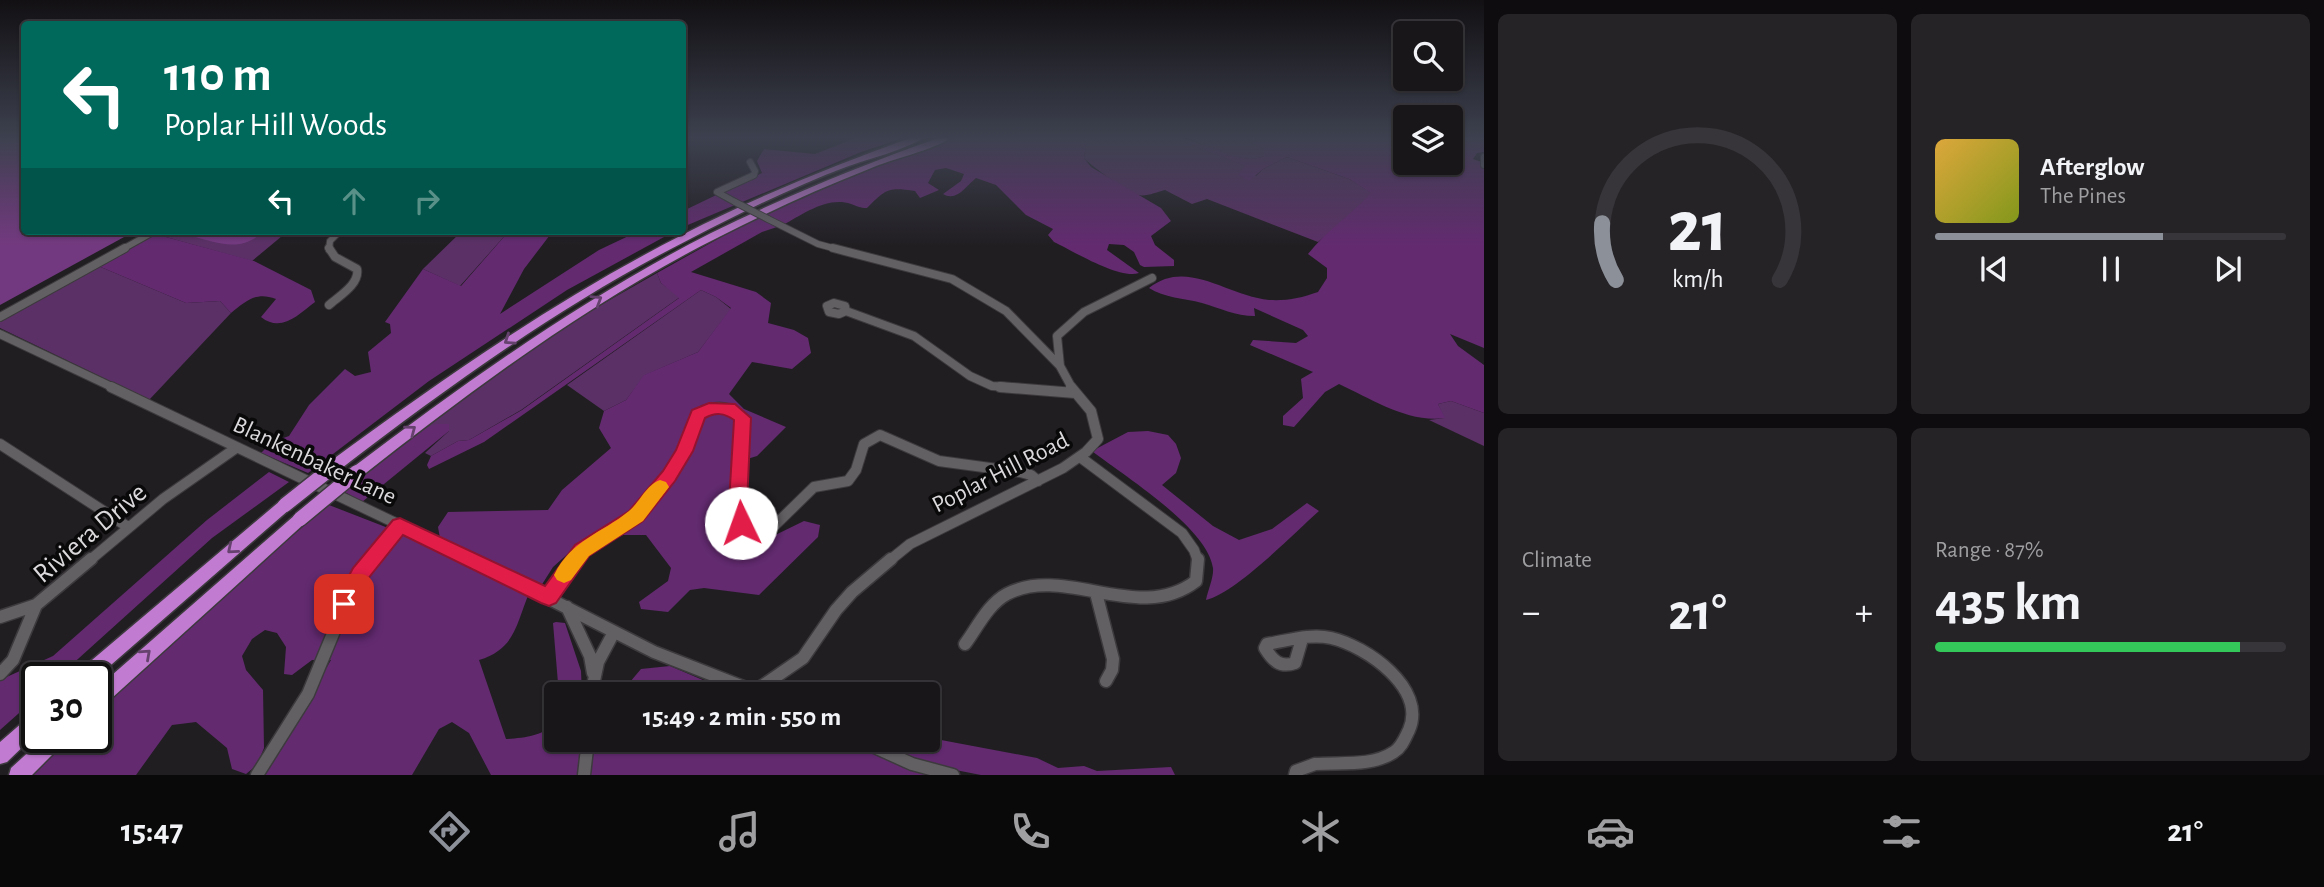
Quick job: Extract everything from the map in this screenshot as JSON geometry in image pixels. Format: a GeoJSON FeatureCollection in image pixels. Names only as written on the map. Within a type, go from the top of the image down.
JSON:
{"type":"FeatureCollection","features":[{"type":"Feature","properties":{"kind":"highway"},"geometry":{"type":"LineString","coordinates":[[102,662],[285,505],[463,370],[629,265],[716,220],[824,173]]}},
{"type":"Feature","properties":{"kind":"highway"},"geometry":{"type":"LineString","coordinates":[[112,687],[300,519],[357,472],[502,363],[590,304],[665,260],[802,192],[849,173]]}},
{"type":"Feature","properties":{"kind":"highway"},"geometry":{"type":"LineString","coordinates":[[0,755],[21,736]]}},
{"type":"Feature","properties":{"kind":"highway"},"geometry":{"type":"LineString","coordinates":[[18,775],[41,753]]}},
{"type":"Feature","properties":{"kind":"street","name":"Poplar Hill Road"},"geometry":{"type":"LineString","coordinates":[[754,173],[717,191],[818,244],[893,266],[936,273],[960,283],[1006,311],[1060,366],[1075,393],[1091,411],[1098,439],[1080,457],[1038,481],[910,544],[852,592],[836,610],[803,658],[774,682]]}},
{"type":"Feature","properties":{"kind":"street"},"geometry":{"type":"LineString","coordinates":[[0,317],[148,235]]}},
{"type":"Feature","properties":{"kind":"street"},"geometry":{"type":"LineString","coordinates":[[329,305],[354,284],[358,275],[357,269],[335,257],[329,250],[330,241],[336,235]]}},
{"type":"Feature","properties":{"kind":"street"},"geometry":{"type":"LineString","coordinates":[[1060,366],[1057,339],[1066,326],[1084,312],[1152,278]]}},
{"type":"Feature","properties":{"kind":"street"},"geometry":{"type":"LineString","coordinates":[[846,311],[903,330],[970,376],[992,386],[1075,393]]}},
{"type":"Feature","properties":{"kind":"street","name":"Blankenbaker Lane"},"geometry":{"type":"LineString","coordinates":[[0,334],[549,597],[685,666],[729,682]]}},
{"type":"Feature","properties":{"kind":"street"},"geometry":{"type":"LineString","coordinates":[[549,597],[582,550],[636,516],[669,476],[685,451],[698,414],[709,408],[729,408],[743,418],[738,503],[744,528],[757,533],[772,529],[814,487],[848,481],[856,470],[864,444],[880,435],[939,461],[1020,472],[1031,475],[1038,481]]}},
{"type":"Feature","properties":{"kind":"street"},"geometry":{"type":"LineString","coordinates":[[0,444],[128,527]]}},
{"type":"Feature","properties":{"kind":"street","name":"Riviera Drive"},"geometry":{"type":"LineString","coordinates":[[0,674],[13,660],[36,606],[128,527],[184,483],[236,448]]}},
{"type":"Feature","properties":{"kind":"street"},"geometry":{"type":"LineString","coordinates":[[965,644],[993,608],[1008,594],[1034,588],[1172,597],[1190,590],[1196,581],[1199,561],[1191,543],[1182,533],[1080,457]]}},
{"type":"Feature","properties":{"kind":"street"},"geometry":{"type":"LineString","coordinates":[[257,775],[296,716],[321,668],[354,583],[400,525]]}},
{"type":"Feature","properties":{"kind":"street"},"geometry":{"type":"LineString","coordinates":[[1096,593],[1113,659],[1112,670],[1106,681]]}},
{"type":"Feature","properties":{"kind":"street"},"geometry":{"type":"LineString","coordinates":[[0,617],[36,606]]}},
{"type":"Feature","properties":{"kind":"street"},"geometry":{"type":"LineString","coordinates":[[567,607],[590,656],[592,682]]}},
{"type":"Feature","properties":{"kind":"street"},"geometry":{"type":"LineString","coordinates":[[593,673],[605,644],[614,632]]}},
{"type":"Feature","properties":{"kind":"street"},"geometry":{"type":"LineString","coordinates":[[1295,775],[1296,771],[1307,765],[1364,764],[1397,751],[1413,728],[1414,716],[1411,704],[1395,676],[1373,657],[1332,638],[1319,636],[1302,639]]}},
{"type":"Feature","properties":{"kind":"street"},"geometry":{"type":"LineString","coordinates":[[584,775],[587,752]]}},
{"type":"Feature","properties":{"kind":"street"},"geometry":{"type":"LineString","coordinates":[[886,752],[912,764],[953,775]]}},
{"type":"Feature","properties":{"kind":"shaded area"},"geometry":{"type":"Polygon","coordinates":[[[0,173],[21,173],[21,235],[128,235],[0,305],[0,173]]]}},
{"type":"Feature","properties":{"kind":"shaded area"},"geometry":{"type":"Polygon","coordinates":[[[762,173],[811,173],[686,226],[686,210],[762,173]]]}},
{"type":"Feature","properties":{"kind":"shaded area"},"geometry":{"type":"Polygon","coordinates":[[[856,173],[933,173],[928,183],[939,190],[920,198],[915,191],[888,191],[867,208],[833,202],[816,207],[783,225],[761,214],[856,173]]]}},
{"type":"Feature","properties":{"kind":"shaded area"},"geometry":{"type":"Polygon","coordinates":[[[962,173],[1102,173],[1161,208],[1171,221],[1151,236],[1155,245],[1174,260],[1174,266],[1144,267],[1140,265],[1134,252],[1124,245],[1109,244],[1107,250],[1139,273],[1120,272],[1097,264],[1054,242],[1048,235],[1053,229],[1026,215],[996,185],[976,178],[957,195],[943,194],[961,181],[964,174],[962,173]]]}},
{"type":"Feature","properties":{"kind":"shaded area"},"geometry":{"type":"Polygon","coordinates":[[[1102,173],[1253,173],[1256,176],[1259,173],[1333,173],[1349,179],[1372,193],[1318,242],[1207,199],[1192,204],[1165,190],[1138,195],[1102,173]]]}},
{"type":"Feature","properties":{"kind":"shaded area"},"geometry":{"type":"Polygon","coordinates":[[[1258,173],[1249,181],[1238,175],[1258,173]]]}},
{"type":"Feature","properties":{"kind":"shaded area"},"geometry":{"type":"Polygon","coordinates":[[[1333,173],[1484,173],[1484,348],[1450,334],[1458,346],[1484,365],[1484,413],[1451,401],[1438,404],[1445,418],[1417,417],[1390,408],[1339,384],[1325,392],[1294,427],[1283,425],[1283,416],[1303,398],[1301,379],[1313,372],[1250,345],[1253,340],[1296,343],[1308,336],[1303,330],[1254,308],[1255,316],[1241,315],[1168,296],[1149,288],[1163,280],[1178,277],[1208,281],[1269,300],[1294,299],[1318,292],[1327,278],[1327,268],[1308,254],[1371,193],[1349,179],[1333,173]]]}},
{"type":"Feature","properties":{"kind":"shaded area"},"geometry":{"type":"Polygon","coordinates":[[[757,217],[777,227],[762,232],[691,272],[756,292],[771,303],[768,323],[794,330],[808,338],[811,353],[792,369],[752,362],[729,394],[744,409],[786,427],[757,456],[734,463],[735,524],[748,542],[759,543],[804,521],[820,525],[818,537],[759,595],[704,588],[690,590],[668,612],[641,609],[639,602],[668,581],[671,568],[646,535],[623,535],[598,548],[572,550],[553,567],[541,586],[440,538],[438,527],[448,512],[548,510],[562,490],[611,448],[599,428],[604,411],[626,400],[644,375],[698,352],[731,308],[701,290],[484,442],[429,469],[427,465],[431,456],[458,441],[469,440],[522,410],[679,298],[661,283],[657,273],[757,217]]]}},
{"type":"Feature","properties":{"kind":"shaded area"},"geometry":{"type":"Polygon","coordinates":[[[153,235],[159,235],[254,261],[311,290],[315,302],[289,320],[275,323],[261,317],[276,299],[257,297],[231,313],[220,301],[186,303],[96,265],[153,235]]]}},
{"type":"Feature","properties":{"kind":"shaded area"},"geometry":{"type":"Polygon","coordinates":[[[159,235],[283,235],[252,261],[159,235]]]}},
{"type":"Feature","properties":{"kind":"shaded area"},"geometry":{"type":"Polygon","coordinates":[[[188,235],[259,235],[237,244],[218,243],[188,235]]]}},
{"type":"Feature","properties":{"kind":"shaded area"},"geometry":{"type":"Polygon","coordinates":[[[458,235],[505,235],[460,286],[423,269],[458,235]]]}},
{"type":"Feature","properties":{"kind":"shaded area"},"geometry":{"type":"Polygon","coordinates":[[[506,235],[550,235],[524,269],[500,314],[599,250],[631,235],[668,235],[567,290],[429,381],[308,473],[261,453],[272,442],[289,436],[309,405],[345,369],[355,376],[371,372],[368,352],[391,333],[390,324],[385,322],[423,269],[461,286],[506,235]]]}},
{"type":"Feature","properties":{"kind":"shaded area"},"geometry":{"type":"Polygon","coordinates":[[[96,265],[186,303],[220,301],[231,313],[149,400],[0,328],[0,319],[96,265]]]}},
{"type":"Feature","properties":{"kind":"shaded area"},"geometry":{"type":"Polygon","coordinates":[[[657,273],[661,283],[680,297],[521,410],[469,440],[458,441],[431,456],[425,453],[449,431],[419,430],[509,364],[578,318],[657,273]]]}},
{"type":"Feature","properties":{"kind":"shaded area"},"geometry":{"type":"Polygon","coordinates":[[[701,290],[716,297],[731,309],[698,352],[645,375],[626,400],[604,411],[567,385],[701,290]]]}},
{"type":"Feature","properties":{"kind":"shaded area"},"geometry":{"type":"Polygon","coordinates":[[[1451,401],[1484,413],[1484,446],[1429,420],[1444,418],[1438,404],[1451,401]]]}},
{"type":"Feature","properties":{"kind":"shaded area"},"geometry":{"type":"Polygon","coordinates":[[[437,424],[449,424],[449,431],[362,502],[343,491],[419,430],[437,424]]]}},
{"type":"Feature","properties":{"kind":"shaded area"},"geometry":{"type":"Polygon","coordinates":[[[1148,431],[1168,435],[1176,444],[1181,458],[1176,473],[1162,485],[1213,526],[1239,540],[1272,529],[1307,503],[1319,511],[1249,574],[1219,595],[1206,600],[1213,568],[1207,552],[1196,536],[1143,488],[1092,451],[1128,432],[1148,431]]]}},
{"type":"Feature","properties":{"kind":"shaded area"},"geometry":{"type":"Polygon","coordinates":[[[269,472],[289,482],[212,538],[75,662],[40,662],[53,656],[207,520],[269,472]]]}},
{"type":"Feature","properties":{"kind":"shaded area"},"geometry":{"type":"Polygon","coordinates":[[[329,505],[401,533],[529,593],[513,634],[500,649],[479,660],[506,739],[527,737],[544,732],[544,752],[581,752],[578,775],[491,775],[469,733],[452,722],[439,729],[412,775],[263,775],[331,660],[312,660],[292,675],[284,674],[286,647],[277,633],[265,630],[252,639],[242,656],[246,670],[263,690],[264,748],[257,765],[246,774],[232,769],[227,748],[196,722],[172,725],[136,775],[32,775],[55,753],[112,753],[112,697],[193,619],[329,505]]]}},
{"type":"Feature","properties":{"kind":"shaded area"},"geometry":{"type":"Polygon","coordinates":[[[553,623],[565,623],[581,671],[581,682],[558,682],[553,623]]]}},
{"type":"Feature","properties":{"kind":"shaded area"},"geometry":{"type":"Polygon","coordinates":[[[670,666],[708,682],[630,682],[641,669],[670,666]]]}},
{"type":"Feature","properties":{"kind":"shaded area"},"geometry":{"type":"Polygon","coordinates":[[[21,670],[21,711],[0,730],[0,680],[21,670]]]}},
{"type":"Feature","properties":{"kind":"shaded area"},"geometry":{"type":"Polygon","coordinates":[[[940,739],[1037,758],[1058,768],[1084,766],[1097,771],[1171,767],[1175,775],[981,775],[930,765],[900,752],[940,752],[940,739]]]}},
{"type":"Feature","properties":{"kind":"shaded area"},"geometry":{"type":"Polygon","coordinates":[[[590,752],[871,752],[929,775],[587,775],[590,752]]]}},
{"type":"Feature","properties":{"kind":"slow traffic"},"geometry":{"type":"LineString","coordinates":[[564,575],[582,550],[636,516],[660,487]]}},
{"type":"Feature","properties":{"kind":"route"},"geometry":{"type":"LineString","coordinates":[[344,604],[360,574],[400,525],[549,597],[582,550],[636,516],[669,476],[685,451],[698,414],[709,408],[729,408],[743,418],[738,503],[741,523]]}}]}
